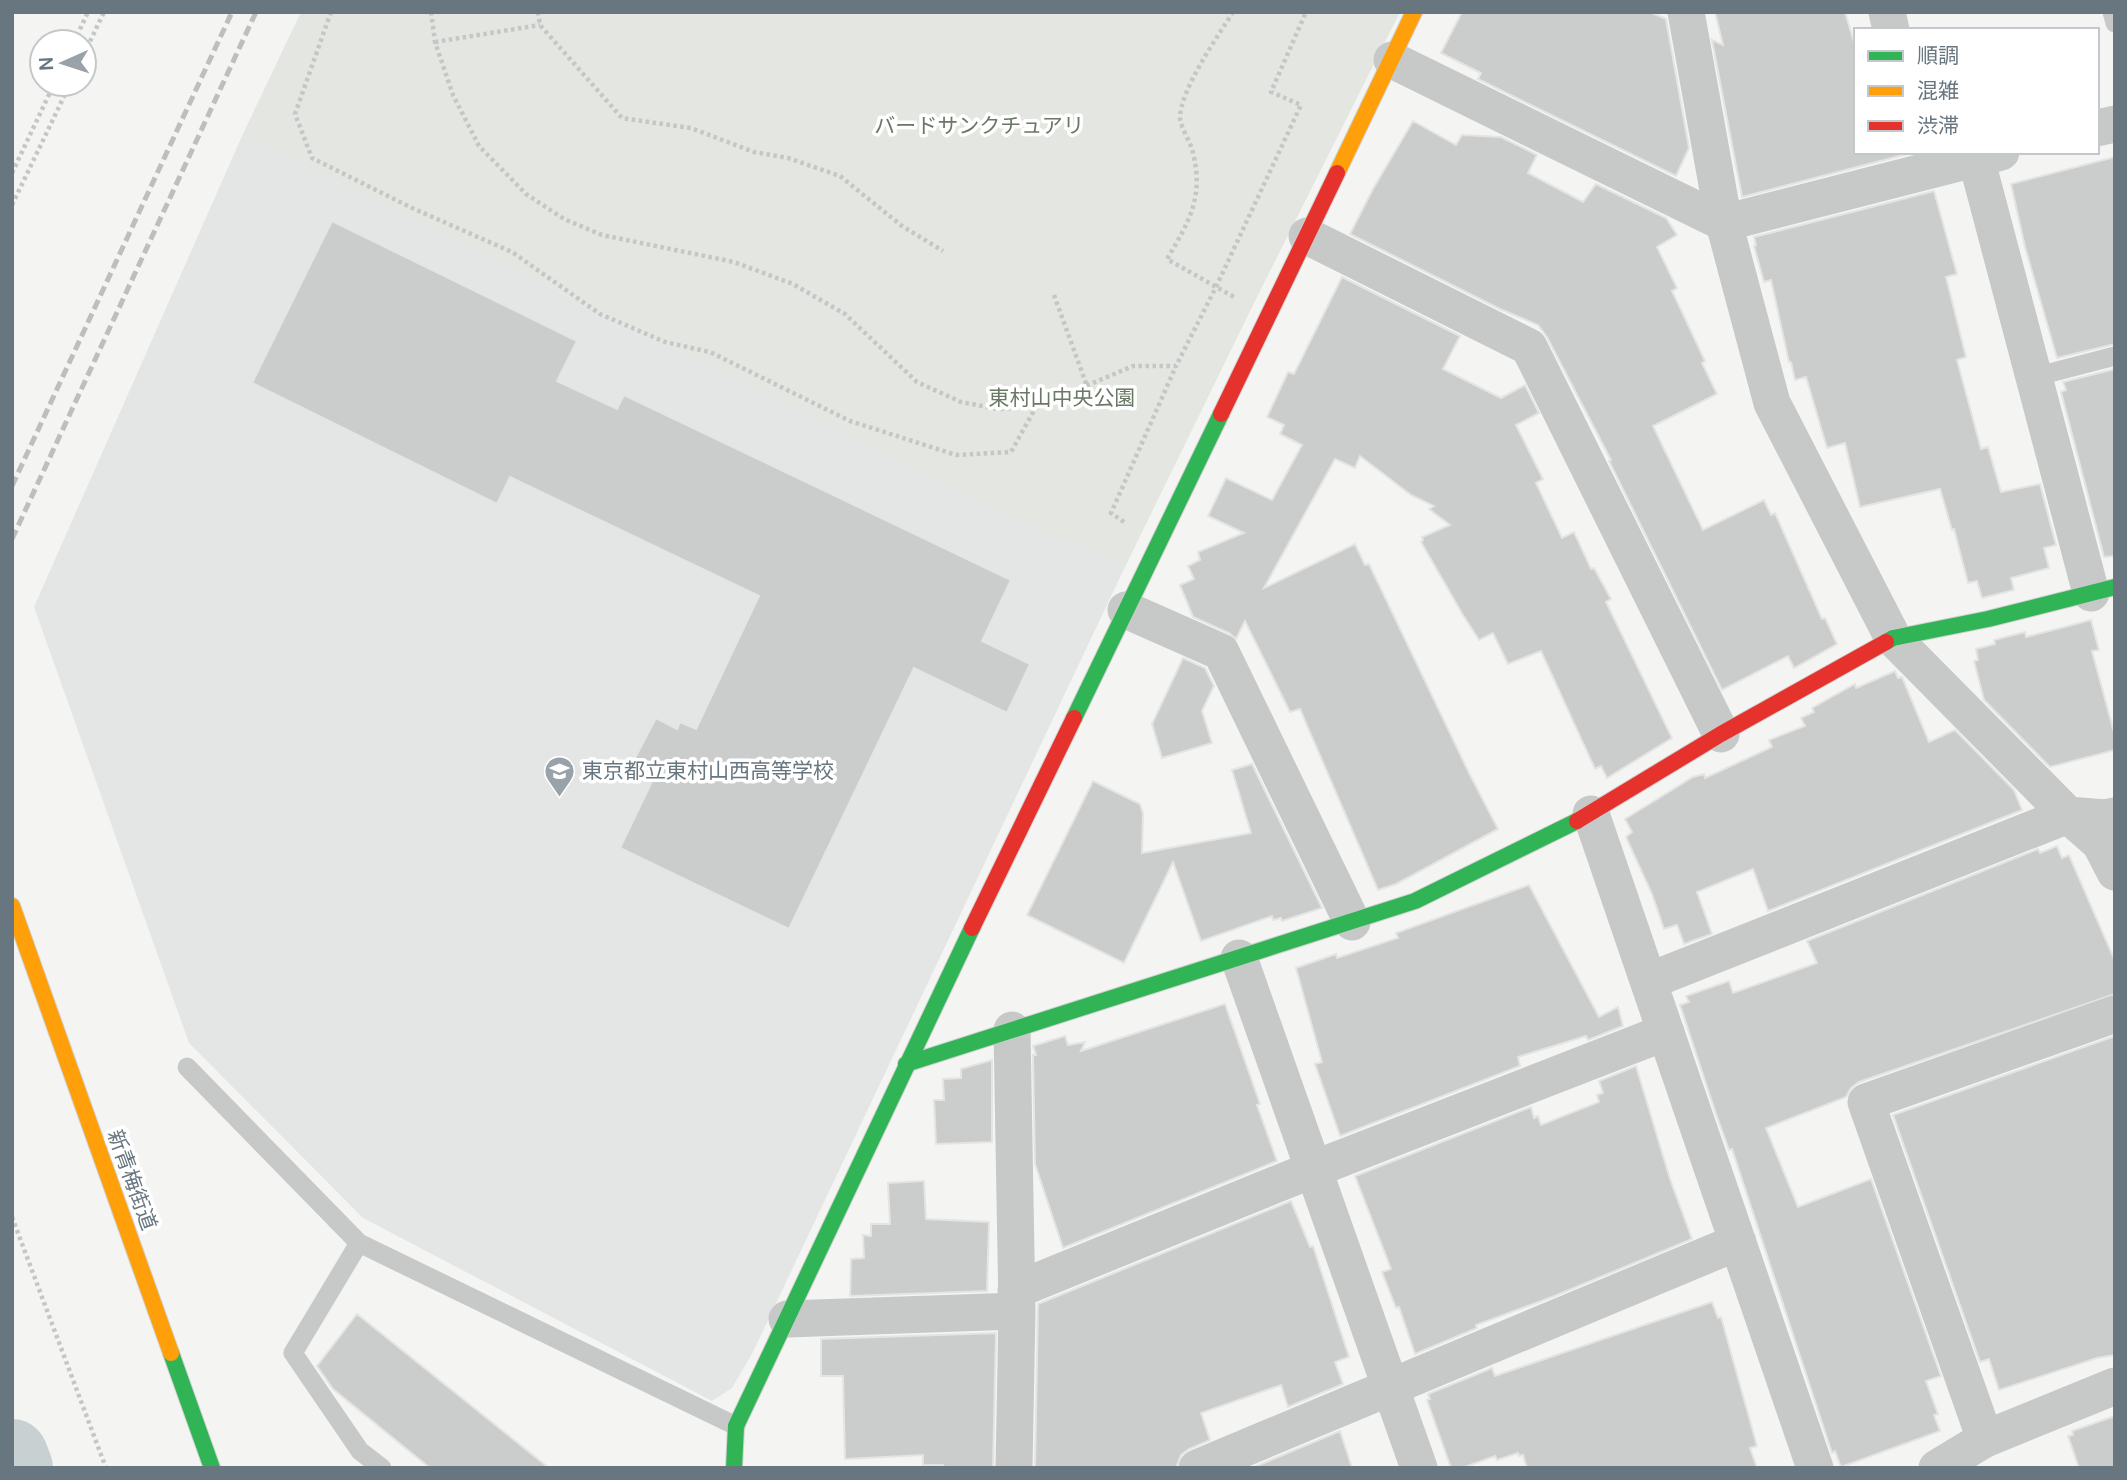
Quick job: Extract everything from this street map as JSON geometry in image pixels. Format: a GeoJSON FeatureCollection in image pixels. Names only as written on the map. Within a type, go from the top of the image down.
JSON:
{"type":"FeatureCollection","features":[{"type":"Feature","properties":{"kind":"street"},"geometry":{"type":"LineString","coordinates":[[734,1468],[736,1426],[906,1064],[1414,12]]}},
{"type":"Feature","properties":{"kind":"street"},"geometry":{"type":"LineString","coordinates":[[1686,12],[1724,223],[1772,403],[1893,638],[2068,815],[2100,843],[2115,872]]}},
{"type":"Feature","properties":{"kind":"street"},"geometry":{"type":"LineString","coordinates":[[906,1064],[1415,901],[1591,814],[1721,734],[1893,638],[1988,619],[2103,590],[2034,377],[1988,155],[1922,162],[1724,223],[1392,60]]}},
{"type":"Feature","properties":{"kind":"street"},"geometry":{"type":"LineString","coordinates":[[1307,236],[1528,347],[1721,734]]}},
{"type":"Feature","properties":{"kind":"street"},"geometry":{"type":"LineString","coordinates":[[1126,610],[1221,652],[1352,922]]}},
{"type":"Feature","properties":{"kind":"street"},"geometry":{"type":"LineString","coordinates":[[1591,814],[1815,1468]]}},
{"type":"Feature","properties":{"kind":"street"},"geometry":{"type":"LineString","coordinates":[[1649,981],[2068,815],[2105,818],[2115,816]]}},
{"type":"Feature","properties":{"kind":"street","name":"新青梅街道"},"geometry":{"type":"LineString","coordinates":[[12,906],[212,1468]]}},
{"type":"Feature","properties":{"kind":"street"},"geometry":{"type":"LineString","coordinates":[[1238,958],[1419,1468]]}},
{"type":"Feature","properties":{"kind":"street"},"geometry":{"type":"LineString","coordinates":[[1985,1439],[1866,1102],[2115,1014]]}},
{"type":"Feature","properties":{"kind":"street"},"geometry":{"type":"LineString","coordinates":[[1012,1030],[1016,1300],[1014,1468]]}},
{"type":"Feature","properties":{"kind":"street"},"geometry":{"type":"LineString","coordinates":[[787,1319],[1016,1300],[1314,1169],[1666,1032]]}},
{"type":"Feature","properties":{"kind":"street"},"geometry":{"type":"LineString","coordinates":[[1197,1468],[1738,1242]]}},
{"type":"Feature","properties":{"kind":"street"},"geometry":{"type":"LineString","coordinates":[[1937,1468],[1985,1439],[2115,1387]]}},
{"type":"Feature","properties":{"kind":"lane"},"geometry":{"type":"LineString","coordinates":[[2112,12],[2115,23]]}},
{"type":"Feature","properties":{"kind":"lane"},"geometry":{"type":"LineString","coordinates":[[2034,377],[2115,356]]}},
{"type":"Feature","properties":{"kind":"lane"},"geometry":{"type":"LineString","coordinates":[[187,1068],[359,1243],[736,1426]]}},
{"type":"Feature","properties":{"kind":"lane"},"geometry":{"type":"LineString","coordinates":[[359,1243],[293,1353],[360,1451],[382,1468]]}},
{"type":"Feature","properties":{"kind":"path"},"geometry":{"type":"LineString","coordinates":[[81,28],[88,12]]}},
{"type":"Feature","properties":{"kind":"path"},"geometry":{"type":"LineString","coordinates":[[96,28],[104,12]]}},
{"type":"Feature","properties":{"kind":"path"},"geometry":{"type":"LineString","coordinates":[[331,12],[295,114],[312,158],[412,208],[512,252],[600,314],[665,342],[710,352],[850,421],[956,455],[1011,452],[1037,407]]}},
{"type":"Feature","properties":{"kind":"path"},"geometry":{"type":"LineString","coordinates":[[431,12],[435,41],[453,95],[479,146],[526,194],[564,219],[602,235],[734,262],[793,284],[845,314],[917,382],[961,402],[998,409],[1037,407],[1133,366],[1176,366]]}},
{"type":"Feature","properties":{"kind":"path"},"geometry":{"type":"LineString","coordinates":[[538,12],[540,25],[622,118],[691,128],[754,152],[788,158],[840,176],[902,226],[943,251]]}},
{"type":"Feature","properties":{"kind":"path"},"geometry":{"type":"LineString","coordinates":[[1216,287],[1167,259],[1182,235],[1195,202],[1199,182],[1193,150],[1180,119],[1185,96],[1212,44],[1233,12]]}},
{"type":"Feature","properties":{"kind":"path"},"geometry":{"type":"LineString","coordinates":[[1158,545],[1111,513],[1176,366],[1216,287],[1300,105],[1271,92],[1306,12]]}},
{"type":"Feature","properties":{"kind":"path"},"geometry":{"type":"LineString","coordinates":[[435,41],[540,25]]}},
{"type":"Feature","properties":{"kind":"path"},"geometry":{"type":"LineString","coordinates":[[12,173],[47,98]]}},
{"type":"Feature","properties":{"kind":"path"},"geometry":{"type":"LineString","coordinates":[[12,205],[62,98]]}},
{"type":"Feature","properties":{"kind":"path"},"geometry":{"type":"LineString","coordinates":[[1054,295],[1087,386]]}},
{"type":"Feature","properties":{"kind":"path"},"geometry":{"type":"LineString","coordinates":[[12,1217],[106,1468]]}},
{"type":"Feature","properties":{"kind":"shaded area","name":"東京都立東村山西高等学校"},"geometry":{"type":"Polygon","coordinates":[[[242,136],[1124,569],[752,1354],[732,1388],[712,1401],[363,1218],[189,1043],[34,607],[242,136]]]}},
{"type":"Feature","properties":{"kind":"green space","name":"東村山中央公園"},"geometry":{"type":"Polygon","coordinates":[[[301,12],[1400,12],[1124,569],[242,136],[301,12]]]}},
{"type":"Feature","properties":{"kind":"building"},"geometry":{"type":"Polygon","coordinates":[[[1462,12],[1650,12],[1666,19],[1689,148],[1676,176],[1478,79],[1481,73],[1441,53],[1462,12]]]}},
{"type":"Feature","properties":{"kind":"building"},"geometry":{"type":"Polygon","coordinates":[[[1715,12],[1845,12],[1854,42],[1854,154],[1907,154],[1742,197],[1712,40],[1723,45],[1715,12]]]}},
{"type":"Feature","properties":{"kind":"building"},"geometry":{"type":"Polygon","coordinates":[[[1413,121],[1456,145],[1462,135],[1501,137],[1537,155],[1528,173],[1583,202],[1596,184],[1666,218],[1677,235],[1657,247],[1677,288],[1672,291],[1705,361],[1702,363],[1717,394],[1653,426],[1703,530],[1764,500],[1771,515],[1775,513],[1822,619],[1825,618],[1837,644],[1794,668],[1788,656],[1722,690],[1609,461],[1611,460],[1547,337],[1538,325],[1500,309],[1350,234],[1413,121]]]}},
{"type":"Feature","properties":{"kind":"building"},"geometry":{"type":"Polygon","coordinates":[[[2115,157],[2115,344],[2057,358],[2025,247],[2011,184],[2115,157]]]}},
{"type":"Feature","properties":{"kind":"building"},"geometry":{"type":"Polygon","coordinates":[[[1934,191],[1957,274],[1946,277],[1966,357],[1957,360],[1981,449],[1988,447],[2001,492],[2040,484],[2056,545],[2044,548],[2049,568],[2011,578],[2014,590],[1982,598],[1977,581],[1968,583],[1940,489],[1860,507],[1845,443],[1827,448],[1806,377],[1795,380],[1771,280],[1764,282],[1754,246],[1754,237],[1934,191]]]}},
{"type":"Feature","properties":{"kind":"building"},"geometry":{"type":"Polygon","coordinates":[[[332,221],[577,341],[557,381],[617,409],[624,395],[1011,580],[982,641],[1030,664],[1007,713],[914,668],[789,929],[620,848],[657,771],[634,760],[656,718],[677,729],[680,722],[696,729],[759,596],[510,477],[497,504],[252,383],[332,221]]]}},
{"type":"Feature","properties":{"kind":"building"},"geometry":{"type":"Polygon","coordinates":[[[1342,277],[1460,336],[1443,369],[1501,398],[1525,385],[1539,413],[1516,425],[1543,479],[1536,483],[1562,538],[1574,532],[1591,569],[1594,568],[1611,599],[1606,602],[1672,738],[1607,778],[1601,766],[1595,769],[1541,651],[1508,664],[1493,633],[1479,640],[1463,615],[1421,542],[1422,537],[1450,525],[1429,509],[1434,506],[1411,495],[1360,456],[1355,468],[1335,459],[1264,588],[1355,544],[1365,565],[1369,564],[1498,829],[1396,884],[1378,890],[1300,709],[1290,712],[1245,621],[1236,639],[1229,633],[1193,617],[1180,585],[1194,579],[1188,566],[1200,560],[1198,552],[1244,533],[1208,516],[1226,478],[1272,500],[1302,445],[1280,434],[1284,425],[1267,417],[1288,372],[1294,374],[1342,277]]]}},
{"type":"Feature","properties":{"kind":"building"},"geometry":{"type":"Polygon","coordinates":[[[2115,369],[2115,556],[2104,557],[2061,392],[2066,390],[2063,382],[2115,369]]]}},
{"type":"Feature","properties":{"kind":"building"},"geometry":{"type":"Polygon","coordinates":[[[2091,620],[2099,650],[2092,651],[2115,736],[2115,750],[2050,767],[1984,700],[1974,661],[1978,660],[1976,649],[1995,644],[1994,640],[2025,632],[2026,637],[2091,620]]]}},
{"type":"Feature","properties":{"kind":"building"},"geometry":{"type":"Polygon","coordinates":[[[1183,658],[1205,668],[1214,686],[1202,711],[1212,743],[1162,758],[1152,724],[1183,658]]]}},
{"type":"Feature","properties":{"kind":"building"},"geometry":{"type":"Polygon","coordinates":[[[1895,671],[1898,678],[1902,677],[1929,742],[1955,730],[2014,790],[2022,810],[1768,911],[1753,869],[1697,892],[1712,934],[1684,944],[1677,925],[1664,929],[1652,894],[1626,837],[1632,832],[1625,819],[1693,777],[1704,774],[1705,778],[1772,747],[1769,740],[1805,726],[1801,718],[1814,712],[1812,708],[1855,684],[1856,688],[1895,671]]]}},
{"type":"Feature","properties":{"kind":"building"},"geometry":{"type":"Polygon","coordinates":[[[1252,764],[1322,908],[1282,921],[1281,918],[1273,920],[1272,916],[1201,941],[1173,862],[1124,963],[1027,915],[1093,781],[1140,804],[1143,814],[1142,853],[1251,833],[1232,770],[1252,764]]]}},
{"type":"Feature","properties":{"kind":"building"},"geometry":{"type":"Polygon","coordinates":[[[2057,846],[2062,858],[2069,855],[2115,961],[2115,994],[1859,1082],[1851,1088],[1846,1097],[1766,1128],[1798,1207],[1871,1179],[1941,1376],[1926,1381],[1938,1414],[1934,1415],[1940,1431],[1841,1467],[1835,1451],[1832,1453],[1732,1149],[1729,1150],[1716,1114],[1680,1005],[1689,1002],[1686,996],[1729,981],[1733,993],[1817,963],[1807,941],[2038,849],[2040,853],[2057,846]]]}},
{"type":"Feature","properties":{"kind":"building"},"geometry":{"type":"Polygon","coordinates":[[[1529,885],[1599,1017],[1618,1007],[1623,1026],[1588,1040],[1586,1036],[1518,1057],[1520,1066],[1340,1136],[1315,1064],[1322,1062],[1296,968],[1336,954],[1337,958],[1398,938],[1396,933],[1529,885]]]}},
{"type":"Feature","properties":{"kind":"building"},"geometry":{"type":"Polygon","coordinates":[[[1225,1004],[1277,1161],[1063,1248],[1035,1164],[1033,1055],[1036,1055],[1033,1046],[1065,1036],[1068,1045],[1085,1042],[1081,1051],[1225,1004]]]}},
{"type":"Feature","properties":{"kind":"building"},"geometry":{"type":"Polygon","coordinates":[[[2115,1036],[2115,1355],[2097,1358],[1999,1390],[1989,1359],[1980,1362],[1893,1115],[2115,1036]]]}},
{"type":"Feature","properties":{"kind":"building"},"geometry":{"type":"Polygon","coordinates":[[[992,1060],[992,1142],[936,1144],[934,1100],[944,1100],[943,1079],[961,1078],[961,1069],[992,1060]]]}},
{"type":"Feature","properties":{"kind":"building"},"geometry":{"type":"Polygon","coordinates":[[[1636,1066],[1670,1179],[1692,1239],[1476,1325],[1477,1328],[1415,1354],[1399,1307],[1396,1308],[1382,1272],[1391,1269],[1355,1176],[1531,1107],[1534,1118],[1538,1116],[1541,1125],[1599,1102],[1597,1095],[1603,1093],[1599,1081],[1636,1066]]]}},
{"type":"Feature","properties":{"kind":"building"},"geometry":{"type":"Polygon","coordinates":[[[924,1181],[926,1219],[989,1222],[987,1291],[850,1296],[851,1259],[864,1258],[863,1235],[871,1236],[871,1224],[890,1224],[888,1183],[924,1181]]]}},
{"type":"Feature","properties":{"kind":"building"},"geometry":{"type":"Polygon","coordinates":[[[1291,1201],[1310,1247],[1313,1246],[1349,1357],[1335,1362],[1343,1384],[1288,1407],[1281,1385],[1201,1413],[1210,1440],[1181,1455],[1176,1468],[1035,1468],[1038,1304],[1291,1201]]]}},
{"type":"Feature","properties":{"kind":"building"},"geometry":{"type":"Polygon","coordinates":[[[1712,1302],[1718,1318],[1721,1317],[1757,1446],[1750,1448],[1757,1468],[1527,1468],[1523,1455],[1519,1456],[1518,1453],[1497,1460],[1495,1456],[1462,1468],[1451,1468],[1427,1400],[1430,1399],[1428,1394],[1492,1368],[1495,1376],[1712,1302]]]}},
{"type":"Feature","properties":{"kind":"building"},"geometry":{"type":"Polygon","coordinates":[[[357,1314],[549,1468],[430,1468],[333,1389],[317,1366],[357,1314]]]}},
{"type":"Feature","properties":{"kind":"building"},"geometry":{"type":"Polygon","coordinates":[[[996,1333],[993,1468],[923,1465],[923,1455],[845,1459],[843,1376],[821,1376],[821,1339],[996,1333]]]}},
{"type":"Feature","properties":{"kind":"building"},"geometry":{"type":"Polygon","coordinates":[[[2115,1416],[2115,1468],[2079,1468],[2068,1436],[2073,1435],[2072,1431],[2115,1416]]]}},
{"type":"Feature","properties":{"kind":"building"},"geometry":{"type":"Polygon","coordinates":[[[1340,1431],[1352,1468],[1252,1468],[1340,1431]]]}},
{"type":"Feature","properties":{"kind":"waterway"},"geometry":{"type":"LineString","coordinates":[[12,1455],[17,1468]]}},
{"type":"Feature","properties":{"kind":"railway"},"geometry":{"type":"LineString","coordinates":[[12,486],[232,12]]}},
{"type":"Feature","properties":{"kind":"railway"},"geometry":{"type":"LineString","coordinates":[[12,539],[256,12]]}},
{"type":"Feature","properties":{"kind":"traffic: fast"},"geometry":{"type":"LineString","coordinates":[[1074,718],[1221,414]]}},
{"type":"Feature","properties":{"kind":"traffic: fast"},"geometry":{"type":"LineString","coordinates":[[1886,642],[1893,638],[1988,619],[2115,587]]}},
{"type":"Feature","properties":{"kind":"traffic: fast"},"geometry":{"type":"LineString","coordinates":[[906,1064],[1415,901],[1577,821]]}},
{"type":"Feature","properties":{"kind":"traffic: fast"},"geometry":{"type":"LineString","coordinates":[[734,1468],[736,1426],[972,928]]}},
{"type":"Feature","properties":{"kind":"traffic: fast"},"geometry":{"type":"LineString","coordinates":[[171,1353],[212,1468]]}},
{"type":"Feature","properties":{"kind":"traffic: slow"},"geometry":{"type":"LineString","coordinates":[[1337,173],[1414,12]]}},
{"type":"Feature","properties":{"kind":"traffic: slow"},"geometry":{"type":"LineString","coordinates":[[12,906],[171,1353]]}},
{"type":"Feature","properties":{"kind":"traffic: jam"},"geometry":{"type":"LineString","coordinates":[[1221,414],[1337,173]]}},
{"type":"Feature","properties":{"kind":"traffic: jam"},"geometry":{"type":"LineString","coordinates":[[1577,821],[1721,734],[1886,642]]}},
{"type":"Feature","properties":{"kind":"traffic: jam"},"geometry":{"type":"LineString","coordinates":[[972,928],[1074,718]]}},
{"type":"Feature","properties":{"kind":"place","name":"東京都立東村山西高等学校"},"geometry":{"type":"Point","coordinates":[559,798]}},
{"type":"Feature","properties":{"kind":"park label","name":"バードサンクチュアリ"},"geometry":{"type":"Point","coordinates":[979,126]}}]}
